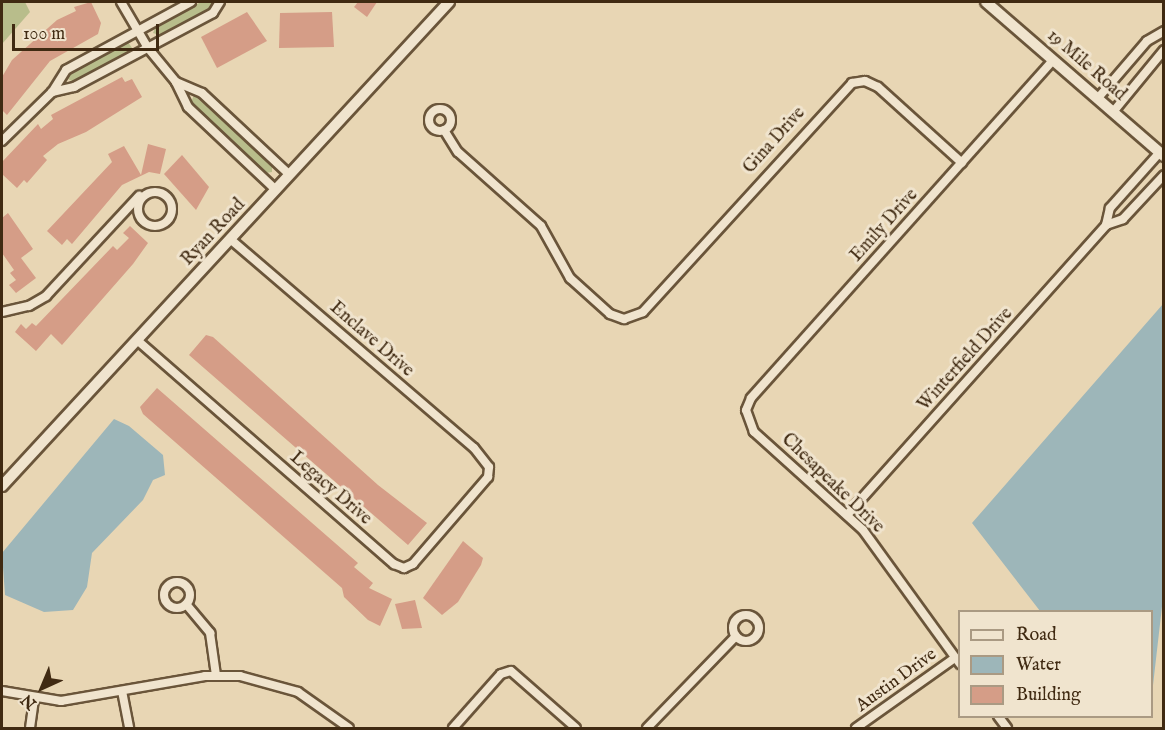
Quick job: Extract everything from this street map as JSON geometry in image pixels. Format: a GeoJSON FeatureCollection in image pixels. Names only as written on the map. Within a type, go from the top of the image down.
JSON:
{"type":"FeatureCollection","features":[{"type":"Feature","properties":{"kind":"main road","name":"Ryan Road"},"geometry":{"type":"LineString","coordinates":[[2,486],[450,2]]}},
{"type":"Feature","properties":{"kind":"main road","name":"19 Mile Road"},"geometry":{"type":"LineString","coordinates":[[986,2],[1162,154]]}},
{"type":"Feature","properties":{"kind":"street"},"geometry":{"type":"LineString","coordinates":[[121,2],[148,48],[176,82],[188,107],[276,190]]}},
{"type":"Feature","properties":{"kind":"street"},"geometry":{"type":"LineString","coordinates":[[2,141],[52,92],[66,70],[191,2]]}},
{"type":"Feature","properties":{"kind":"street"},"geometry":{"type":"LineString","coordinates":[[52,92],[74,87],[148,48],[213,13],[220,2]]}},
{"type":"Feature","properties":{"kind":"street"},"geometry":{"type":"LineString","coordinates":[[1098,98],[1147,41],[1164,31]]}},
{"type":"Feature","properties":{"kind":"street"},"geometry":{"type":"LineString","coordinates":[[1113,112],[1164,50]]}},
{"type":"Feature","properties":{"kind":"street","name":"Emily Drive"},"geometry":{"type":"LineString","coordinates":[[746,416],[751,398],[1053,60]]}},
{"type":"Feature","properties":{"kind":"street","name":"Gina Drive"},"geometry":{"type":"LineString","coordinates":[[444,130],[458,152],[541,226],[570,278],[610,314],[624,319],[643,312],[852,82],[865,81],[878,87],[962,163]]}},
{"type":"Feature","properties":{"kind":"street"},"geometry":{"type":"LineString","coordinates":[[176,82],[202,93],[290,175]]}},
{"type":"Feature","properties":{"kind":"street","name":"Winterfield Drive"},"geometry":{"type":"LineString","coordinates":[[1107,225],[1110,208],[1162,154]]}},
{"type":"Feature","properties":{"kind":"street","name":"Winterfield Drive"},"geometry":{"type":"LineString","coordinates":[[847,515],[1107,225],[1123,219],[1164,175]]}},
{"type":"Feature","properties":{"kind":"street"},"geometry":{"type":"LineString","coordinates":[[2,312],[29,306],[46,296],[139,196],[155,191],[174,213],[169,224],[161,227],[143,215],[136,205],[139,196]]}},
{"type":"Feature","properties":{"kind":"street"},"geometry":{"type":"LineString","coordinates":[[124,212],[143,215]]}},
{"type":"Feature","properties":{"kind":"street","name":"Enclave Drive"},"geometry":{"type":"LineString","coordinates":[[230,239],[474,448],[489,467]]}},
{"type":"Feature","properties":{"kind":"street","name":"Legacy Drive"},"geometry":{"type":"LineString","coordinates":[[136,340],[399,567],[413,564],[489,477],[489,467]]}},
{"type":"Feature","properties":{"kind":"street","name":"Chesapeake Drive"},"geometry":{"type":"LineString","coordinates":[[746,416],[754,432],[870,538],[957,661]]}},
{"type":"Feature","properties":{"kind":"street"},"geometry":{"type":"LineString","coordinates":[[186,604],[210,633],[216,675]]}},
{"type":"Feature","properties":{"kind":"street"},"geometry":{"type":"LineString","coordinates":[[647,729],[735,636]]}},
{"type":"Feature","properties":{"kind":"street","name":"Austin Drive"},"geometry":{"type":"LineString","coordinates":[[856,729],[957,661]]}},
{"type":"Feature","properties":{"kind":"street"},"geometry":{"type":"LineString","coordinates":[[453,729],[506,671],[516,674],[576,729]]}},
{"type":"Feature","properties":{"kind":"street"},"geometry":{"type":"LineString","coordinates":[[2,691],[34,699],[75,700],[216,675],[254,678],[291,689],[313,700],[349,729]]}},
{"type":"Feature","properties":{"kind":"street"},"geometry":{"type":"LineString","coordinates":[[122,691],[129,729]]}},
{"type":"Feature","properties":{"kind":"street"},"geometry":{"type":"LineString","coordinates":[[30,729],[34,699]]}},
{"type":"Feature","properties":{"kind":"green space"},"geometry":{"type":"Polygon","coordinates":[[[2,2],[25,2],[30,12],[2,44],[2,2]]]}},
{"type":"Feature","properties":{"kind":"green space"},"geometry":{"type":"Polygon","coordinates":[[[201,2],[211,2],[211,9],[162,36],[153,33],[156,26],[201,2]]]}},
{"type":"Feature","properties":{"kind":"green space"},"geometry":{"type":"Polygon","coordinates":[[[128,42],[132,48],[129,53],[75,83],[68,79],[69,73],[128,42]]]}},
{"type":"Feature","properties":{"kind":"green space"},"geometry":{"type":"Polygon","coordinates":[[[194,95],[272,166],[272,172],[266,173],[191,102],[194,95]]]}},
{"type":"Feature","properties":{"kind":"water"},"geometry":{"type":"Polygon","coordinates":[[[1163,304],[1164,589],[1153,685],[1153,610],[1039,610],[972,523],[1163,304]]]}},
{"type":"Feature","properties":{"kind":"water"},"geometry":{"type":"Polygon","coordinates":[[[114,419],[129,426],[163,455],[165,475],[153,480],[143,500],[92,553],[87,587],[73,610],[44,612],[5,595],[2,553],[114,419]]]}},
{"type":"Feature","properties":{"kind":"building"},"geometry":{"type":"Polygon","coordinates":[[[91,2],[101,23],[98,34],[50,61],[7,115],[2,110],[2,77],[12,60],[57,20],[76,11],[74,7],[91,2]]]}},
{"type":"Feature","properties":{"kind":"building"},"geometry":{"type":"Polygon","coordinates":[[[358,2],[377,2],[367,17],[354,7],[358,2]]]}},
{"type":"Feature","properties":{"kind":"building"},"geometry":{"type":"Polygon","coordinates":[[[247,12],[267,41],[217,68],[201,37],[247,12]]]}},
{"type":"Feature","properties":{"kind":"building"},"geometry":{"type":"Polygon","coordinates":[[[332,12],[334,47],[279,48],[280,13],[332,12]]]}},
{"type":"Feature","properties":{"kind":"building"},"geometry":{"type":"Polygon","coordinates":[[[122,77],[125,82],[132,79],[142,97],[86,132],[58,144],[43,156],[47,160],[27,183],[24,180],[17,188],[2,174],[2,162],[38,124],[41,129],[53,119],[51,115],[122,77]]]}},
{"type":"Feature","properties":{"kind":"building"},"geometry":{"type":"Polygon","coordinates":[[[148,144],[166,149],[160,174],[149,172],[122,185],[72,244],[67,239],[62,245],[47,231],[112,162],[108,154],[124,146],[141,175],[148,144]]]}},
{"type":"Feature","properties":{"kind":"building"},"geometry":{"type":"Polygon","coordinates":[[[182,155],[209,187],[196,210],[164,174],[182,155]]]}},
{"type":"Feature","properties":{"kind":"building"},"geometry":{"type":"Polygon","coordinates":[[[8,213],[33,249],[21,258],[36,278],[16,293],[9,285],[16,280],[10,273],[14,270],[2,253],[2,218],[8,213]]]}},
{"type":"Feature","properties":{"kind":"building"},"geometry":{"type":"Polygon","coordinates":[[[130,226],[148,243],[133,264],[62,345],[51,334],[36,351],[15,332],[21,324],[26,329],[32,323],[36,326],[113,246],[117,250],[129,238],[123,233],[130,226]]]}},
{"type":"Feature","properties":{"kind":"building"},"geometry":{"type":"Polygon","coordinates":[[[206,335],[213,337],[378,485],[427,523],[408,545],[189,355],[206,335]]]}},
{"type":"Feature","properties":{"kind":"building"},"geometry":{"type":"Polygon","coordinates":[[[157,388],[358,563],[354,567],[373,583],[369,588],[392,599],[380,626],[368,620],[344,597],[342,588],[143,414],[140,407],[157,388]]]}},
{"type":"Feature","properties":{"kind":"building"},"geometry":{"type":"Polygon","coordinates":[[[463,541],[483,558],[458,602],[442,615],[423,598],[463,541]]]}},
{"type":"Feature","properties":{"kind":"building"},"geometry":{"type":"Polygon","coordinates":[[[415,600],[422,628],[402,629],[395,604],[415,600]]]}}]}
